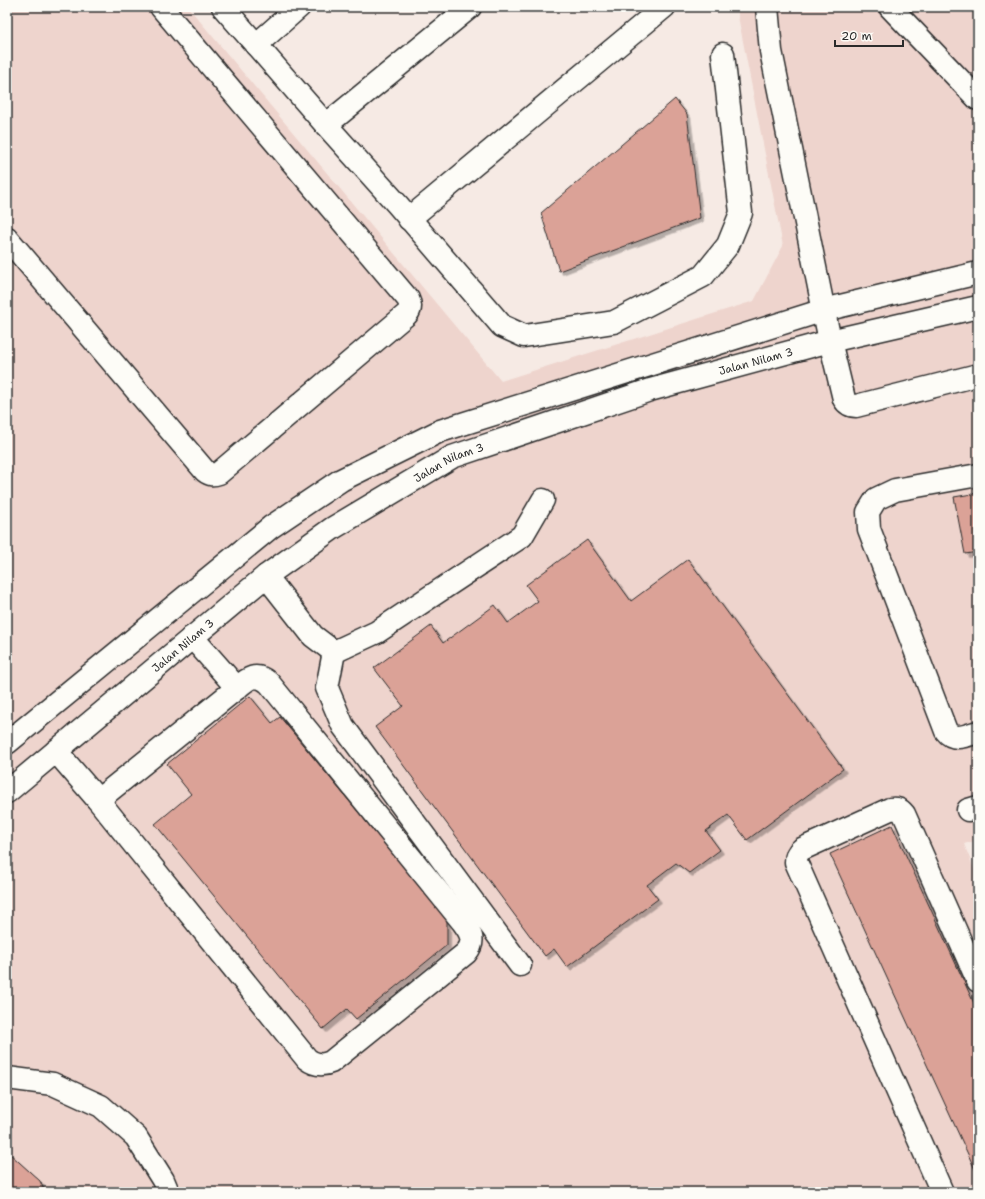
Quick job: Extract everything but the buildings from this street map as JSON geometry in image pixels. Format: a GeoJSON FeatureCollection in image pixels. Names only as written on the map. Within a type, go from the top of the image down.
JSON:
{"type":"FeatureCollection","features":[{"type":"Feature","properties":{"kind":"street"},"geometry":{"type":"LineString","coordinates":[[7,238],[205,472],[214,475],[219,473],[410,310],[411,304],[408,299],[161,7]]}},
{"type":"Feature","properties":{"kind":"street"},"geometry":{"type":"LineString","coordinates":[[223,7],[502,326],[524,336],[614,322],[703,276],[728,245],[741,214],[723,54]]}},
{"type":"Feature","properties":{"kind":"street"},"geometry":{"type":"LineString","coordinates":[[256,45],[299,7]]}},
{"type":"Feature","properties":{"kind":"street"},"geometry":{"type":"LineString","coordinates":[[326,125],[470,7]]}},
{"type":"Feature","properties":{"kind":"street"},"geometry":{"type":"LineString","coordinates":[[409,218],[664,7]]}},
{"type":"Feature","properties":{"kind":"street"},"geometry":{"type":"LineString","coordinates":[[767,7],[770,51],[830,341],[846,403],[851,406],[856,406],[978,375]]}},
{"type":"Feature","properties":{"kind":"street"},"geometry":{"type":"LineString","coordinates":[[890,7],[978,99]]}},
{"type":"Feature","properties":{"kind":"street"},"geometry":{"type":"LineString","coordinates":[[7,743],[271,527],[341,480],[440,431],[824,310],[978,273]]}},
{"type":"Feature","properties":{"kind":"street","name":"Jalan Nilam 3"},"geometry":{"type":"LineString","coordinates":[[7,792],[266,576],[333,528],[452,457],[650,390],[830,341],[978,307]]}},
{"type":"Feature","properties":{"kind":"street"},"geometry":{"type":"LineString","coordinates":[[978,475],[895,490],[876,499],[868,512],[869,529],[948,735],[952,738],[957,738],[978,732]]}},
{"type":"Feature","properties":{"kind":"street"},"geometry":{"type":"LineString","coordinates":[[334,652],[376,632],[522,536],[543,500]]}},
{"type":"Feature","properties":{"kind":"street"},"geometry":{"type":"LineString","coordinates":[[266,576],[312,636],[334,652]]}},
{"type":"Feature","properties":{"kind":"street"},"geometry":{"type":"LineString","coordinates":[[192,637],[237,688]]}},
{"type":"Feature","properties":{"kind":"street"},"geometry":{"type":"LineString","coordinates":[[334,652],[327,688],[343,726],[520,965]]}},
{"type":"Feature","properties":{"kind":"street"},"geometry":{"type":"LineString","coordinates":[[56,751],[98,800],[297,1047],[312,1063],[319,1065],[331,1062],[466,953],[470,948],[472,942],[468,929],[270,683],[264,679],[258,677],[246,680],[98,800]]}},
{"type":"Feature","properties":{"kind":"street"},"geometry":{"type":"LineString","coordinates":[[942,1192],[796,862],[798,852],[890,809],[896,808],[901,810],[978,981]]}},
{"type":"Feature","properties":{"kind":"street"},"geometry":{"type":"LineString","coordinates":[[7,1078],[53,1084],[101,1106],[136,1137],[163,1180],[168,1192]]}},
{"type":"Feature","properties":{"kind":"shaded area"},"geometry":{"type":"Polygon","coordinates":[[[7,7],[188,7],[501,381],[754,301],[783,246],[738,16],[738,7],[978,7],[978,840],[964,844],[978,879],[978,1192],[7,1192],[7,7]]]}}]}
